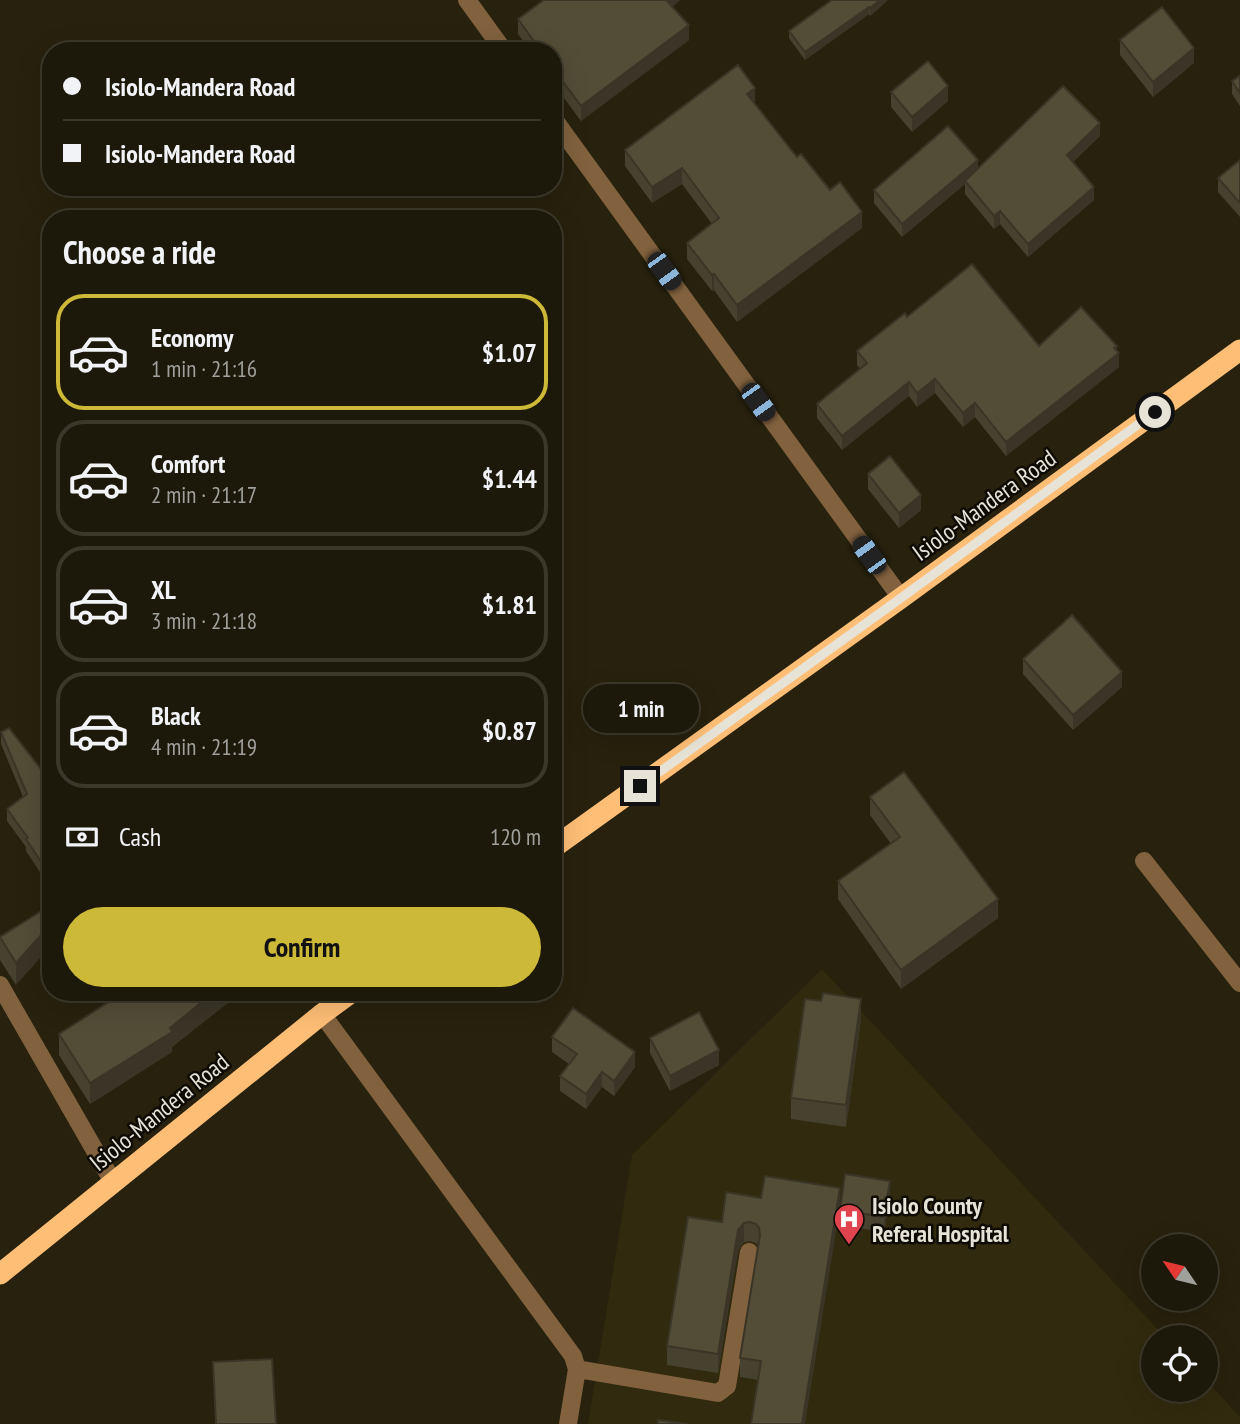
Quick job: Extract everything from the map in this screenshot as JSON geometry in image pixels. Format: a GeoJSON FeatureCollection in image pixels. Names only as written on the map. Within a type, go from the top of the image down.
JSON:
{"type":"FeatureCollection","features":[{"type":"Feature","properties":{"kind":"highway","name":"Isiolo-Mandera Road"},"geometry":{"type":"LineString","coordinates":[[562,842],[1240,350]]}},
{"type":"Feature","properties":{"kind":"highway","name":"Isiolo-Mandera Road"},"geometry":{"type":"LineString","coordinates":[[0,1274],[340,1001]]}},
{"type":"Feature","properties":{"kind":"street"},"geometry":{"type":"LineString","coordinates":[[467,0],[497,42]]}},
{"type":"Feature","properties":{"kind":"street"},"geometry":{"type":"LineString","coordinates":[[562,130],[901,598]]}},
{"type":"Feature","properties":{"kind":"street"},"geometry":{"type":"LineString","coordinates":[[1144,861],[1240,984]]}},
{"type":"Feature","properties":{"kind":"street"},"geometry":{"type":"LineString","coordinates":[[0,985],[114,1182]]}},
{"type":"Feature","properties":{"kind":"street"},"geometry":{"type":"LineString","coordinates":[[322,1014],[573,1356],[578,1369],[569,1424]]}},
{"type":"Feature","properties":{"kind":"street"},"geometry":{"type":"LineString","coordinates":[[578,1369],[718,1393],[727,1386],[748,1252]]}},
{"type":"Feature","properties":{"kind":"shaded area","name":"Isiolo County Referal Hospital"},"geometry":{"type":"Polygon","coordinates":[[[822,969],[1154,1325],[1141,1325],[1141,1402],[1218,1402],[1218,1393],[1240,1417],[1240,1424],[588,1424],[632,1155],[822,969]]]}},
{"type":"Feature","properties":{"kind":"building"},"geometry":{"type":"Polygon","coordinates":[[[544,0],[666,0],[689,25],[581,106],[562,80],[562,42],[535,42],[518,19],[544,0]]]}},
{"type":"Feature","properties":{"kind":"building"},"geometry":{"type":"Polygon","coordinates":[[[832,0],[880,0],[805,52],[789,31],[832,0]]]}},
{"type":"Feature","properties":{"kind":"building"},"geometry":{"type":"Polygon","coordinates":[[[1162,7],[1194,48],[1153,82],[1120,40],[1162,7]]]}},
{"type":"Feature","properties":{"kind":"building"},"geometry":{"type":"Polygon","coordinates":[[[928,61],[948,86],[912,117],[891,92],[928,61]]]}},
{"type":"Feature","properties":{"kind":"building"},"geometry":{"type":"Polygon","coordinates":[[[738,65],[755,88],[747,94],[797,157],[801,154],[830,190],[840,182],[862,212],[737,305],[687,243],[719,218],[682,168],[652,187],[625,150],[738,65]]]}},
{"type":"Feature","properties":{"kind":"building"},"geometry":{"type":"Polygon","coordinates":[[[1240,76],[1240,93],[1232,81],[1240,76]]]}},
{"type":"Feature","properties":{"kind":"building"},"geometry":{"type":"Polygon","coordinates":[[[1063,86],[1100,123],[1067,155],[1094,187],[1028,244],[1000,211],[994,216],[965,181],[1063,86]]]}},
{"type":"Feature","properties":{"kind":"building"},"geometry":{"type":"Polygon","coordinates":[[[948,126],[978,160],[902,224],[874,190],[948,126]]]}},
{"type":"Feature","properties":{"kind":"building"},"geometry":{"type":"Polygon","coordinates":[[[1240,160],[1240,203],[1218,178],[1240,160]]]}},
{"type":"Feature","properties":{"kind":"building"},"geometry":{"type":"Polygon","coordinates":[[[972,264],[1039,346],[1081,307],[1117,346],[1114,348],[1119,353],[1006,442],[975,403],[963,413],[935,379],[917,393],[909,382],[842,436],[817,404],[867,363],[857,351],[905,313],[907,317],[972,264]]]}},
{"type":"Feature","properties":{"kind":"building"},"geometry":{"type":"Polygon","coordinates":[[[890,456],[921,495],[899,513],[868,474],[890,456]]]}},
{"type":"Feature","properties":{"kind":"building"},"geometry":{"type":"Polygon","coordinates":[[[1072,615],[1122,672],[1073,715],[1023,659],[1072,615]]]}},
{"type":"Feature","properties":{"kind":"building"},"geometry":{"type":"Polygon","coordinates":[[[9,728],[42,770],[42,863],[7,809],[27,794],[1,732],[9,728]]]}},
{"type":"Feature","properties":{"kind":"building"},"geometry":{"type":"Polygon","coordinates":[[[904,772],[998,899],[901,970],[838,881],[900,837],[870,797],[904,772]]]}},
{"type":"Feature","properties":{"kind":"building"},"geometry":{"type":"Polygon","coordinates":[[[42,911],[42,934],[16,963],[0,937],[42,911]]]}},
{"type":"Feature","properties":{"kind":"building"},"geometry":{"type":"Polygon","coordinates":[[[823,993],[861,999],[846,1105],[791,1098],[805,999],[821,1001],[823,993]]]}},
{"type":"Feature","properties":{"kind":"building"},"geometry":{"type":"Polygon","coordinates":[[[110,1001],[203,1001],[170,1028],[172,1032],[90,1083],[59,1034],[110,1001]]]}},
{"type":"Feature","properties":{"kind":"building"},"geometry":{"type":"Polygon","coordinates":[[[573,1008],[635,1052],[614,1081],[602,1072],[586,1094],[560,1076],[577,1054],[552,1037],[573,1008]]]}},
{"type":"Feature","properties":{"kind":"building"},"geometry":{"type":"Polygon","coordinates":[[[699,1012],[719,1050],[670,1076],[650,1038],[699,1012]]]}},
{"type":"Feature","properties":{"kind":"building"},"geometry":{"type":"Polygon","coordinates":[[[845,1174],[890,1181],[884,1217],[840,1210],[845,1174]]]}},
{"type":"Feature","properties":{"kind":"building"},"geometry":{"type":"Polygon","coordinates":[[[765,1176],[840,1188],[802,1424],[751,1424],[761,1361],[740,1358],[760,1235],[756,1224],[744,1223],[738,1230],[718,1354],[667,1346],[688,1217],[722,1222],[726,1192],[761,1198],[765,1176]]]}},
{"type":"Feature","properties":{"kind":"building"},"geometry":{"type":"Polygon","coordinates":[[[272,1359],[276,1424],[216,1424],[213,1362],[272,1359]]]}},
{"type":"Feature","properties":{"kind":"building"},"geometry":{"type":"Polygon","coordinates":[[[658,1420],[687,1424],[658,1424],[658,1420]]]}},
{"type":"Feature","properties":{"kind":"place","name":"Isiolo County Referal Hospital"},"geometry":{"type":"Point","coordinates":[849,1246]}},
{"type":"Feature","properties":{"kind":"route"},"geometry":{"type":"LineString","coordinates":[[640,786],[1155,412]]}}]}
